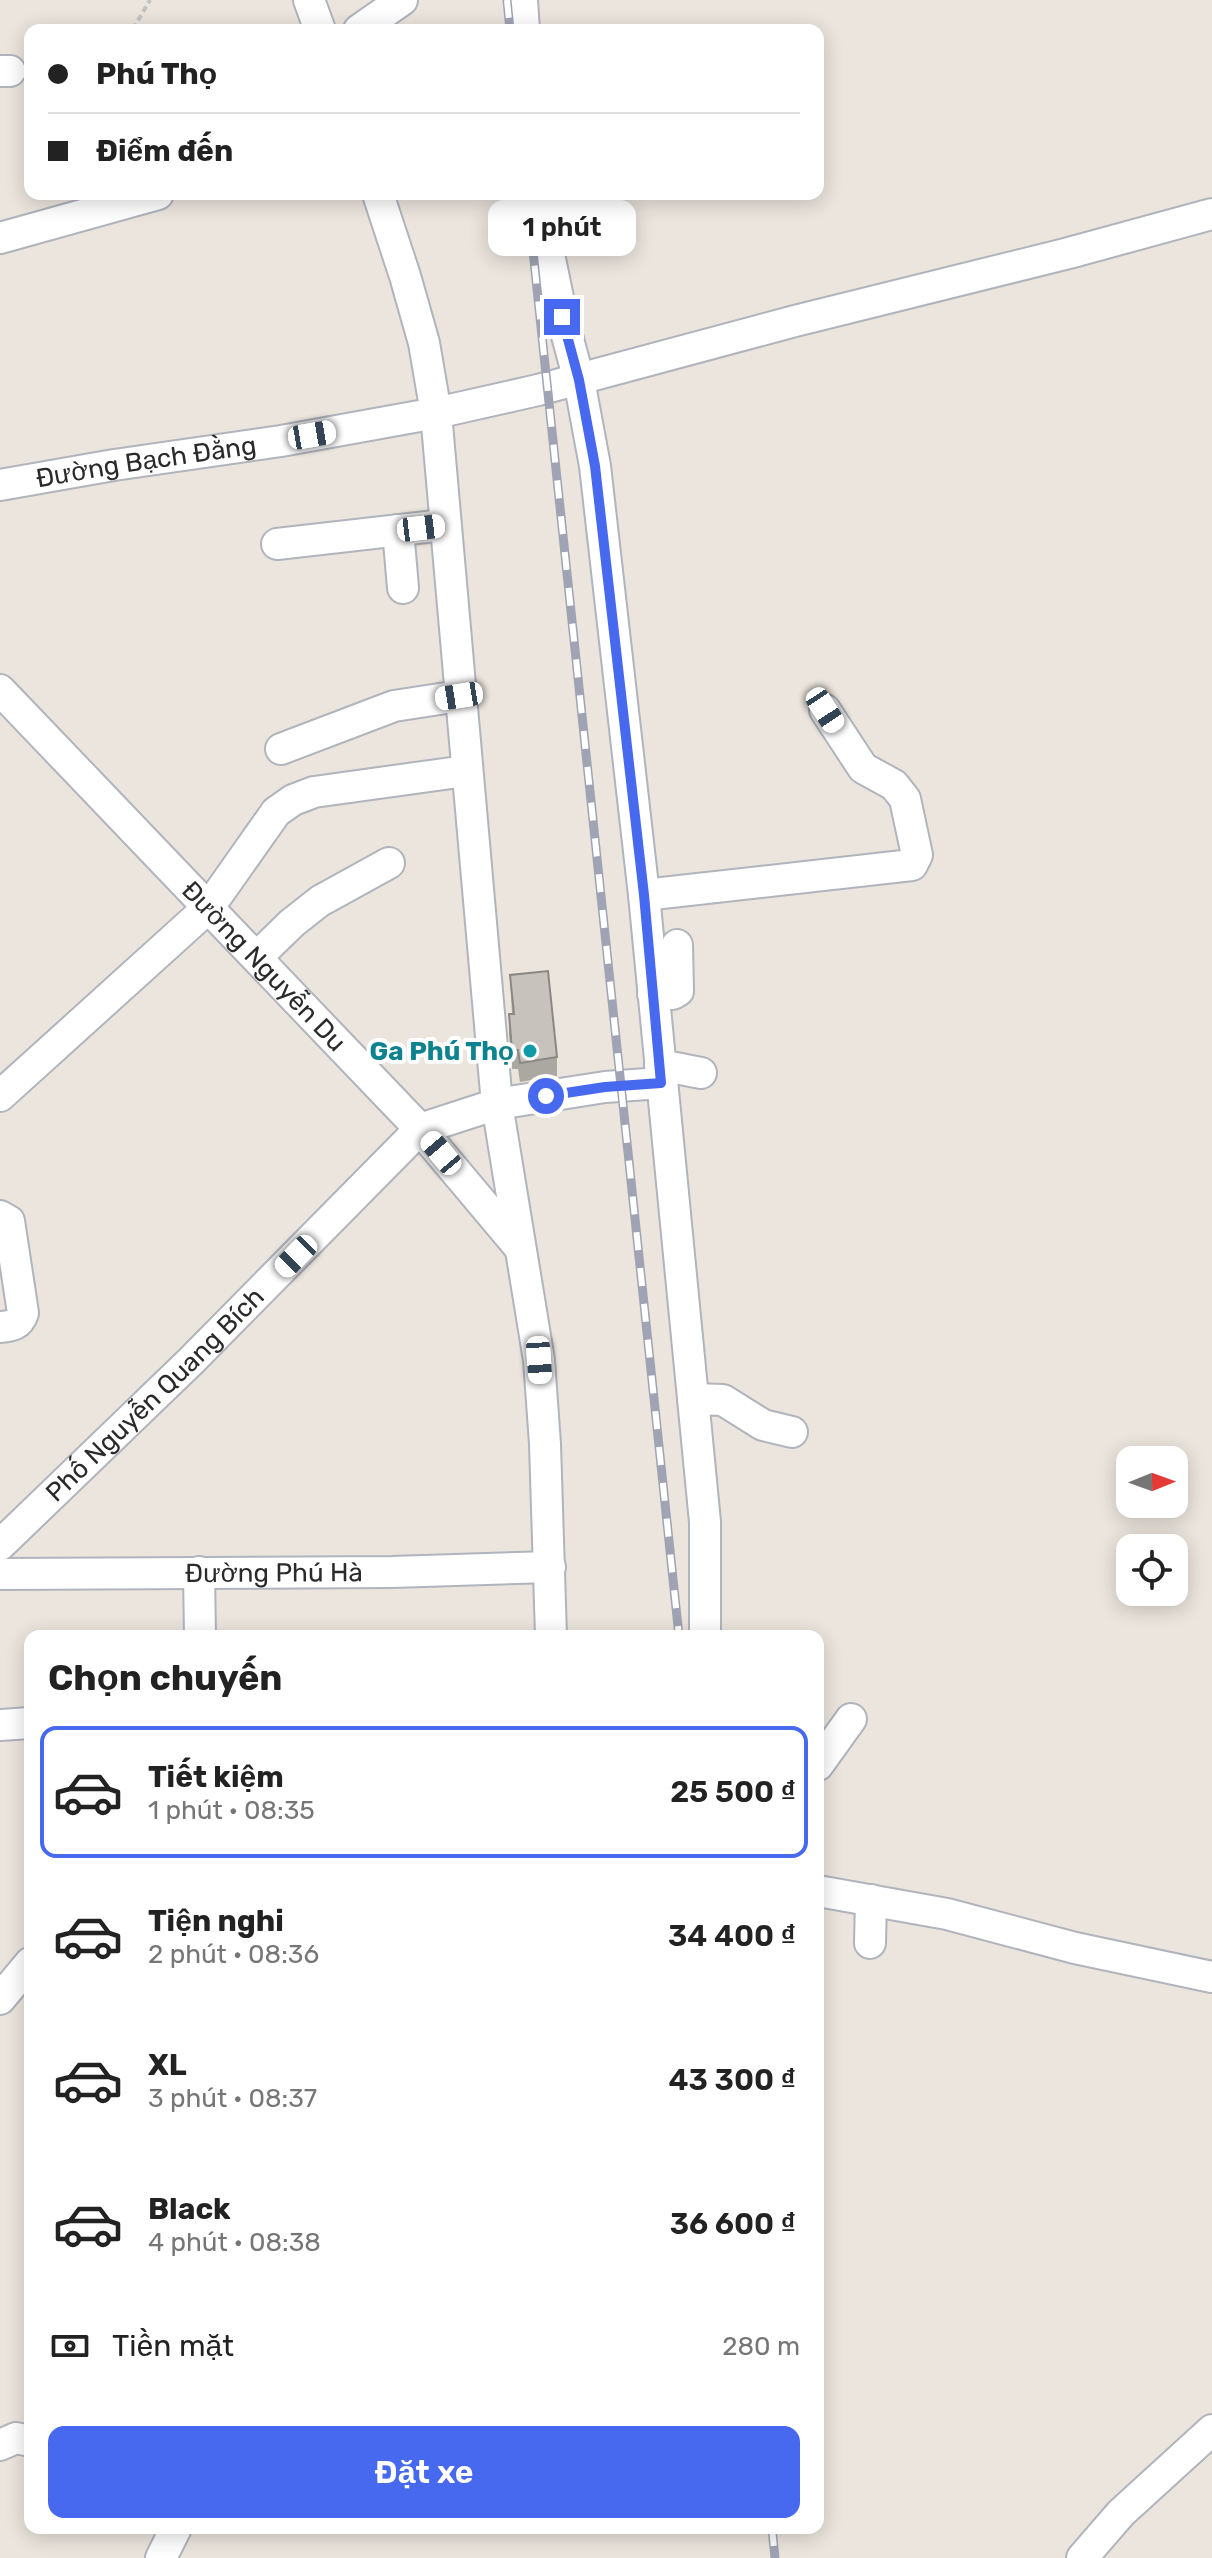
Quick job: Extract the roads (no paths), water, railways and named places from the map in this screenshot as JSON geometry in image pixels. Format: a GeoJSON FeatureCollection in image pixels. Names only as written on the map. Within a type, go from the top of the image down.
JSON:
{"type":"FeatureCollection","features":[{"type":"Feature","properties":{"kind":"street"},"geometry":{"type":"LineString","coordinates":[[309,0],[318,24]]}},
{"type":"Feature","properties":{"kind":"street"},"geometry":{"type":"LineString","coordinates":[[368,24],[402,0]]}},
{"type":"Feature","properties":{"kind":"street"},"geometry":{"type":"LineString","coordinates":[[522,0],[524,24]]}},
{"type":"Feature","properties":{"kind":"street"},"geometry":{"type":"LineString","coordinates":[[0,238],[136,200]]}},
{"type":"Feature","properties":{"kind":"street"},"geometry":{"type":"LineString","coordinates":[[380,200],[424,343],[436,413],[497,1104],[539,1360],[551,1630]]}},
{"type":"Feature","properties":{"kind":"street"},"geometry":{"type":"LineString","coordinates":[[541,200],[544,230],[579,380],[595,466],[644,895],[705,1522],[705,1630]]}},
{"type":"Feature","properties":{"kind":"street","name":"Đường Bạch Đằng"},"geometry":{"type":"LineString","coordinates":[[0,485],[436,413],[579,380],[1212,214]]}},
{"type":"Feature","properties":{"kind":"street"},"geometry":{"type":"LineString","coordinates":[[277,544],[444,525]]}},
{"type":"Feature","properties":{"kind":"street"},"geometry":{"type":"LineString","coordinates":[[398,530],[403,588]]}},
{"type":"Feature","properties":{"kind":"street","name":"Đường Nguyễn Du"},"geometry":{"type":"LineString","coordinates":[[0,690],[420,1129],[521,1249]]}},
{"type":"Feature","properties":{"kind":"street"},"geometry":{"type":"LineString","coordinates":[[281,749],[394,706],[459,696]]}},
{"type":"Feature","properties":{"kind":"street"},"geometry":{"type":"LineString","coordinates":[[644,895],[912,865],[917,855],[905,799],[894,785],[863,768],[825,710]]}},
{"type":"Feature","properties":{"kind":"street"},"geometry":{"type":"LineString","coordinates":[[0,1096],[209,907],[276,812],[293,800],[314,792],[466,771]]}},
{"type":"Feature","properties":{"kind":"street"},"geometry":{"type":"LineString","coordinates":[[257,957],[320,901],[389,863]]}},
{"type":"Feature","properties":{"kind":"street"},"geometry":{"type":"LineString","coordinates":[[653,994],[678,991],[677,945]]}},
{"type":"Feature","properties":{"kind":"street","name":"Phố Nguyễn Quang Bích"},"geometry":{"type":"LineString","coordinates":[[0,1545],[191,1361],[420,1129],[497,1104],[605,1087],[660,1074],[701,1073]]}},
{"type":"Feature","properties":{"kind":"street"},"geometry":{"type":"LineString","coordinates":[[0,1216],[9,1221],[23,1313],[14,1325],[0,1327]]}},
{"type":"Feature","properties":{"kind":"street"},"geometry":{"type":"LineString","coordinates":[[693,1399],[723,1400],[763,1425],[792,1432]]}},
{"type":"Feature","properties":{"kind":"street","name":"Đường Phú Hà"},"geometry":{"type":"LineString","coordinates":[[0,1574],[392,1572],[550,1567]]}},
{"type":"Feature","properties":{"kind":"street"},"geometry":{"type":"LineString","coordinates":[[199,1572],[200,1630]]}},
{"type":"Feature","properties":{"kind":"street"},"geometry":{"type":"LineString","coordinates":[[824,1757],[851,1719]]}},
{"type":"Feature","properties":{"kind":"street"},"geometry":{"type":"LineString","coordinates":[[0,1725],[24,1723]]}},
{"type":"Feature","properties":{"kind":"street"},"geometry":{"type":"LineString","coordinates":[[824,1892],[947,1914],[1075,1948],[1212,1977]]}},
{"type":"Feature","properties":{"kind":"street"},"geometry":{"type":"LineString","coordinates":[[870,1943],[871,1900]]}},
{"type":"Feature","properties":{"kind":"street"},"geometry":{"type":"LineString","coordinates":[[0,1999],[24,1970]]}},
{"type":"Feature","properties":{"kind":"street"},"geometry":{"type":"LineString","coordinates":[[1082,2558],[1121,2513],[1212,2430]]}},
{"type":"Feature","properties":{"kind":"street"},"geometry":{"type":"LineString","coordinates":[[0,2445],[16,2438],[24,2440]]}},
{"type":"Feature","properties":{"kind":"street"},"geometry":{"type":"LineString","coordinates":[[161,2558],[173,2534]]}},
{"type":"Feature","properties":{"kind":"railway"},"geometry":{"type":"LineString","coordinates":[[507,0],[509,24]]}},
{"type":"Feature","properties":{"kind":"railway"},"geometry":{"type":"LineString","coordinates":[[528,200],[678,1630]]}},
{"type":"Feature","properties":{"kind":"railway"},"geometry":{"type":"LineString","coordinates":[[773,2534],[775,2558]]}},
{"type":"Feature","properties":{"kind":"place","name":"Ga Phú Thọ"},"geometry":{"type":"Point","coordinates":[530,1051]}}]}
